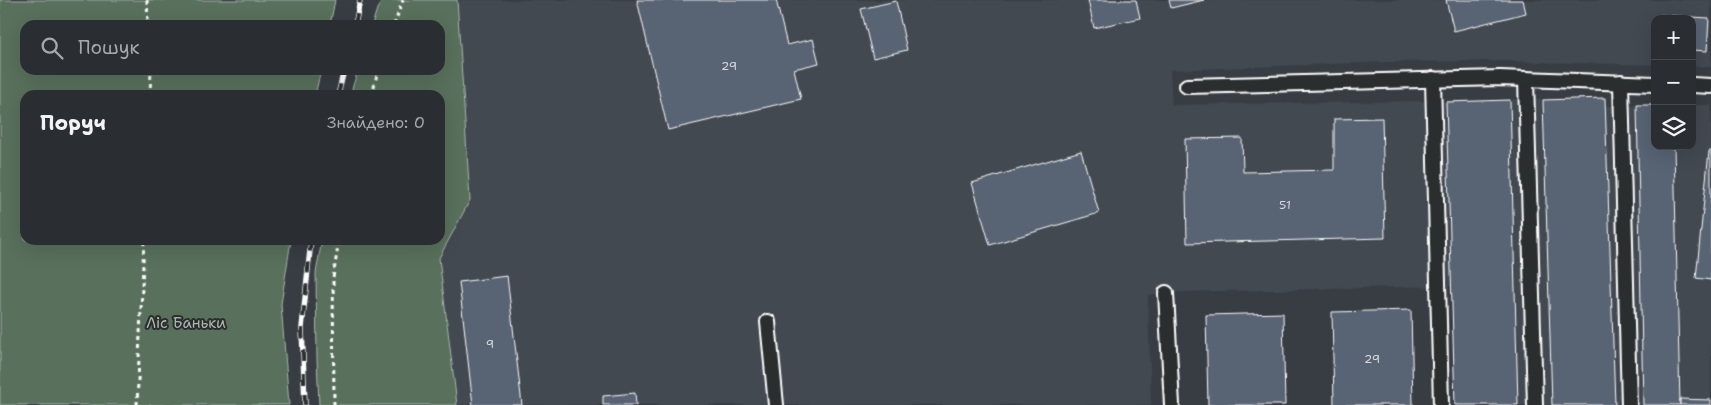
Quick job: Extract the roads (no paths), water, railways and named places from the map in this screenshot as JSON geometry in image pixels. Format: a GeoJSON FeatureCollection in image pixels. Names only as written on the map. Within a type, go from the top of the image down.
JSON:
{"type":"FeatureCollection","features":[{"type":"Feature","properties":{"kind":"lane"},"geometry":{"type":"LineString","coordinates":[[1433,79],[1441,405]]}},
{"type":"Feature","properties":{"kind":"lane"},"geometry":{"type":"LineString","coordinates":[[1187,86],[1433,79],[1526,79],[1651,84]]}},
{"type":"Feature","properties":{"kind":"lane"},"geometry":{"type":"LineString","coordinates":[[1526,79],[1536,405]]}},
{"type":"Feature","properties":{"kind":"lane"},"geometry":{"type":"LineString","coordinates":[[1621,82],[1629,405]]}},
{"type":"Feature","properties":{"kind":"lane"},"geometry":{"type":"LineString","coordinates":[[1696,85],[1711,86]]}},
{"type":"Feature","properties":{"kind":"lane"},"geometry":{"type":"LineString","coordinates":[[1166,293],[1172,405]]}},
{"type":"Feature","properties":{"kind":"lane"},"geometry":{"type":"LineString","coordinates":[[768,322],[776,405]]}},
{"type":"Feature","properties":{"kind":"railway"},"geometry":{"type":"LineString","coordinates":[[356,20],[360,0]]}},
{"type":"Feature","properties":{"kind":"railway"},"geometry":{"type":"LineString","coordinates":[[339,90],[343,75]]}},
{"type":"Feature","properties":{"kind":"railway"},"geometry":{"type":"LineString","coordinates":[[305,405],[302,328],[310,245]]}},
{"type":"Feature","properties":{"kind":"park label","name":"Ліс Баньки"},"geometry":{"type":"Point","coordinates":[186,323]}}]}
